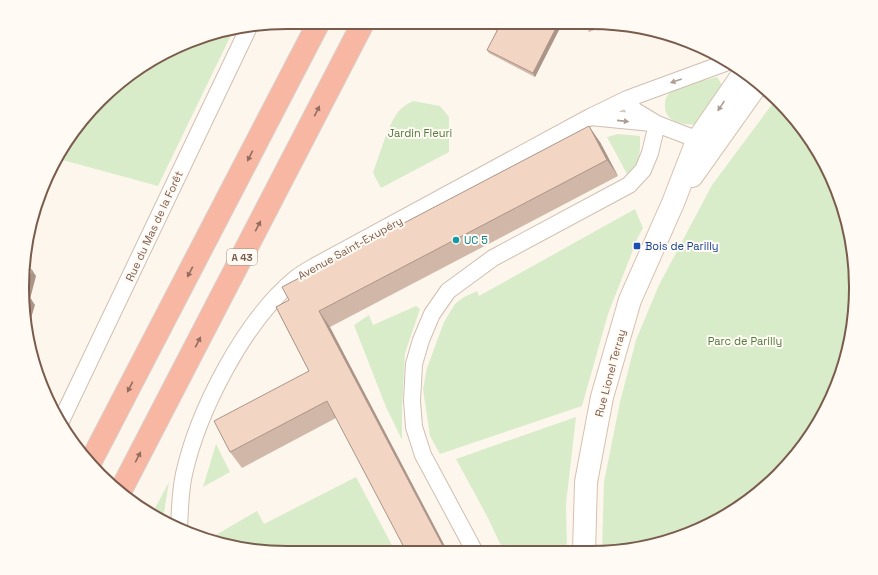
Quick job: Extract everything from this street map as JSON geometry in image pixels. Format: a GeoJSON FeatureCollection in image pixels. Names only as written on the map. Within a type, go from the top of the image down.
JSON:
{"type":"FeatureCollection","features":[{"type":"Feature","properties":{"kind":"highway"},"geometry":{"type":"LineString","coordinates":[[263,130],[304,29]]}},
{"type":"Feature","properties":{"kind":"highway"},"geometry":{"type":"LineString","coordinates":[[93,458],[315,29]]}},
{"type":"Feature","properties":{"kind":"highway","name":"A 43"},"geometry":{"type":"LineString","coordinates":[[123,487],[359,29]]}},
{"type":"Feature","properties":{"kind":"main road","name":"Rue Lionel Terray"},"geometry":{"type":"LineString","coordinates":[[584,546],[586,482],[602,396],[630,300],[673,203],[741,78]]}},
{"type":"Feature","properties":{"kind":"main road","name":"Rue Lionel Terray"},"geometry":{"type":"LineString","coordinates":[[705,143],[754,87]]}},
{"type":"Feature","properties":{"kind":"street","name":"Rue du Mas de la Forêt"},"geometry":{"type":"LineString","coordinates":[[63,416],[246,32]]}},
{"type":"Feature","properties":{"kind":"street","name":"Avenue Saint-Exupéry"},"geometry":{"type":"LineString","coordinates":[[179,522],[180,494],[184,475],[203,417],[219,381],[247,334],[267,307],[295,279],[315,266],[590,117],[627,99],[721,65]]}},
{"type":"Feature","properties":{"kind":"street"},"geometry":{"type":"LineString","coordinates":[[627,99],[634,110],[657,124],[705,143]]}},
{"type":"Feature","properties":{"kind":"street"},"geometry":{"type":"LineString","coordinates":[[590,117],[657,124]]}},
{"type":"Feature","properties":{"kind":"street"},"geometry":{"type":"LineString","coordinates":[[472,546],[422,455],[414,427],[412,401],[414,364],[421,340],[432,314],[448,291],[493,258],[629,185],[643,170],[650,153],[657,124]]}},
{"type":"Feature","properties":{"kind":"green space"},"geometry":{"type":"Polygon","coordinates":[[[231,36],[158,186],[63,160],[82,130],[93,117],[130,82],[173,56],[204,43],[231,36]]]}},
{"type":"Feature","properties":{"kind":"green space"},"geometry":{"type":"Polygon","coordinates":[[[717,77],[722,85],[699,125],[676,122],[671,119],[665,110],[665,102],[669,93],[688,84],[717,77]]]}},
{"type":"Feature","properties":{"kind":"green space","name":"Jardin Fleuri"},"geometry":{"type":"Polygon","coordinates":[[[413,101],[440,106],[449,117],[449,152],[381,188],[373,173],[384,141],[398,112],[413,101]]]}},
{"type":"Feature","properties":{"kind":"green space","name":"Parc de Parilly"},"geometry":{"type":"Polygon","coordinates":[[[772,104],[796,130],[814,158],[835,204],[844,237],[847,254],[849,288],[847,321],[835,371],[822,402],[796,445],[761,482],[748,493],[705,519],[674,532],[641,541],[602,545],[604,482],[620,402],[636,340],[659,285],[712,185],[772,104]]]}},
{"type":"Feature","properties":{"kind":"green space"},"geometry":{"type":"Polygon","coordinates":[[[618,134],[640,136],[639,158],[632,171],[627,174],[607,137],[618,134]]]}},
{"type":"Feature","properties":{"kind":"green space"},"geometry":{"type":"Polygon","coordinates":[[[635,209],[643,228],[638,237],[608,314],[582,406],[440,454],[430,436],[423,389],[427,368],[444,322],[455,304],[464,297],[477,291],[479,296],[635,209]]]}},
{"type":"Feature","properties":{"kind":"green space"},"geometry":{"type":"Polygon","coordinates":[[[416,306],[420,309],[405,353],[402,440],[386,407],[354,325],[369,315],[373,325],[416,306]]]}},
{"type":"Feature","properties":{"kind":"green space"},"geometry":{"type":"Polygon","coordinates":[[[576,417],[566,504],[567,546],[501,546],[488,518],[456,459],[576,417]]]}},
{"type":"Feature","properties":{"kind":"green space"},"geometry":{"type":"Polygon","coordinates":[[[216,444],[230,472],[203,487],[216,444]]]}},
{"type":"Feature","properties":{"kind":"green space"},"geometry":{"type":"Polygon","coordinates":[[[356,477],[392,546],[288,546],[254,544],[215,535],[257,511],[264,524],[356,477]]]}},
{"type":"Feature","properties":{"kind":"green space"},"geometry":{"type":"Polygon","coordinates":[[[169,482],[164,514],[155,509],[169,482]]]}},
{"type":"Feature","properties":{"kind":"building"},"geometry":{"type":"Polygon","coordinates":[[[498,29],[555,29],[533,73],[487,50],[498,29]]]}},
{"type":"Feature","properties":{"kind":"building"},"geometry":{"type":"Polygon","coordinates":[[[589,126],[607,160],[319,311],[443,546],[403,546],[327,401],[230,452],[214,421],[309,371],[276,307],[289,300],[282,287],[589,126]]]}},
{"type":"Feature","properties":{"kind":"place","name":"UC 5"},"geometry":{"type":"Point","coordinates":[456,240]}},
{"type":"Feature","properties":{"kind":"place","name":"Bois de Parilly"},"geometry":{"type":"Point","coordinates":[637,246]}}]}
